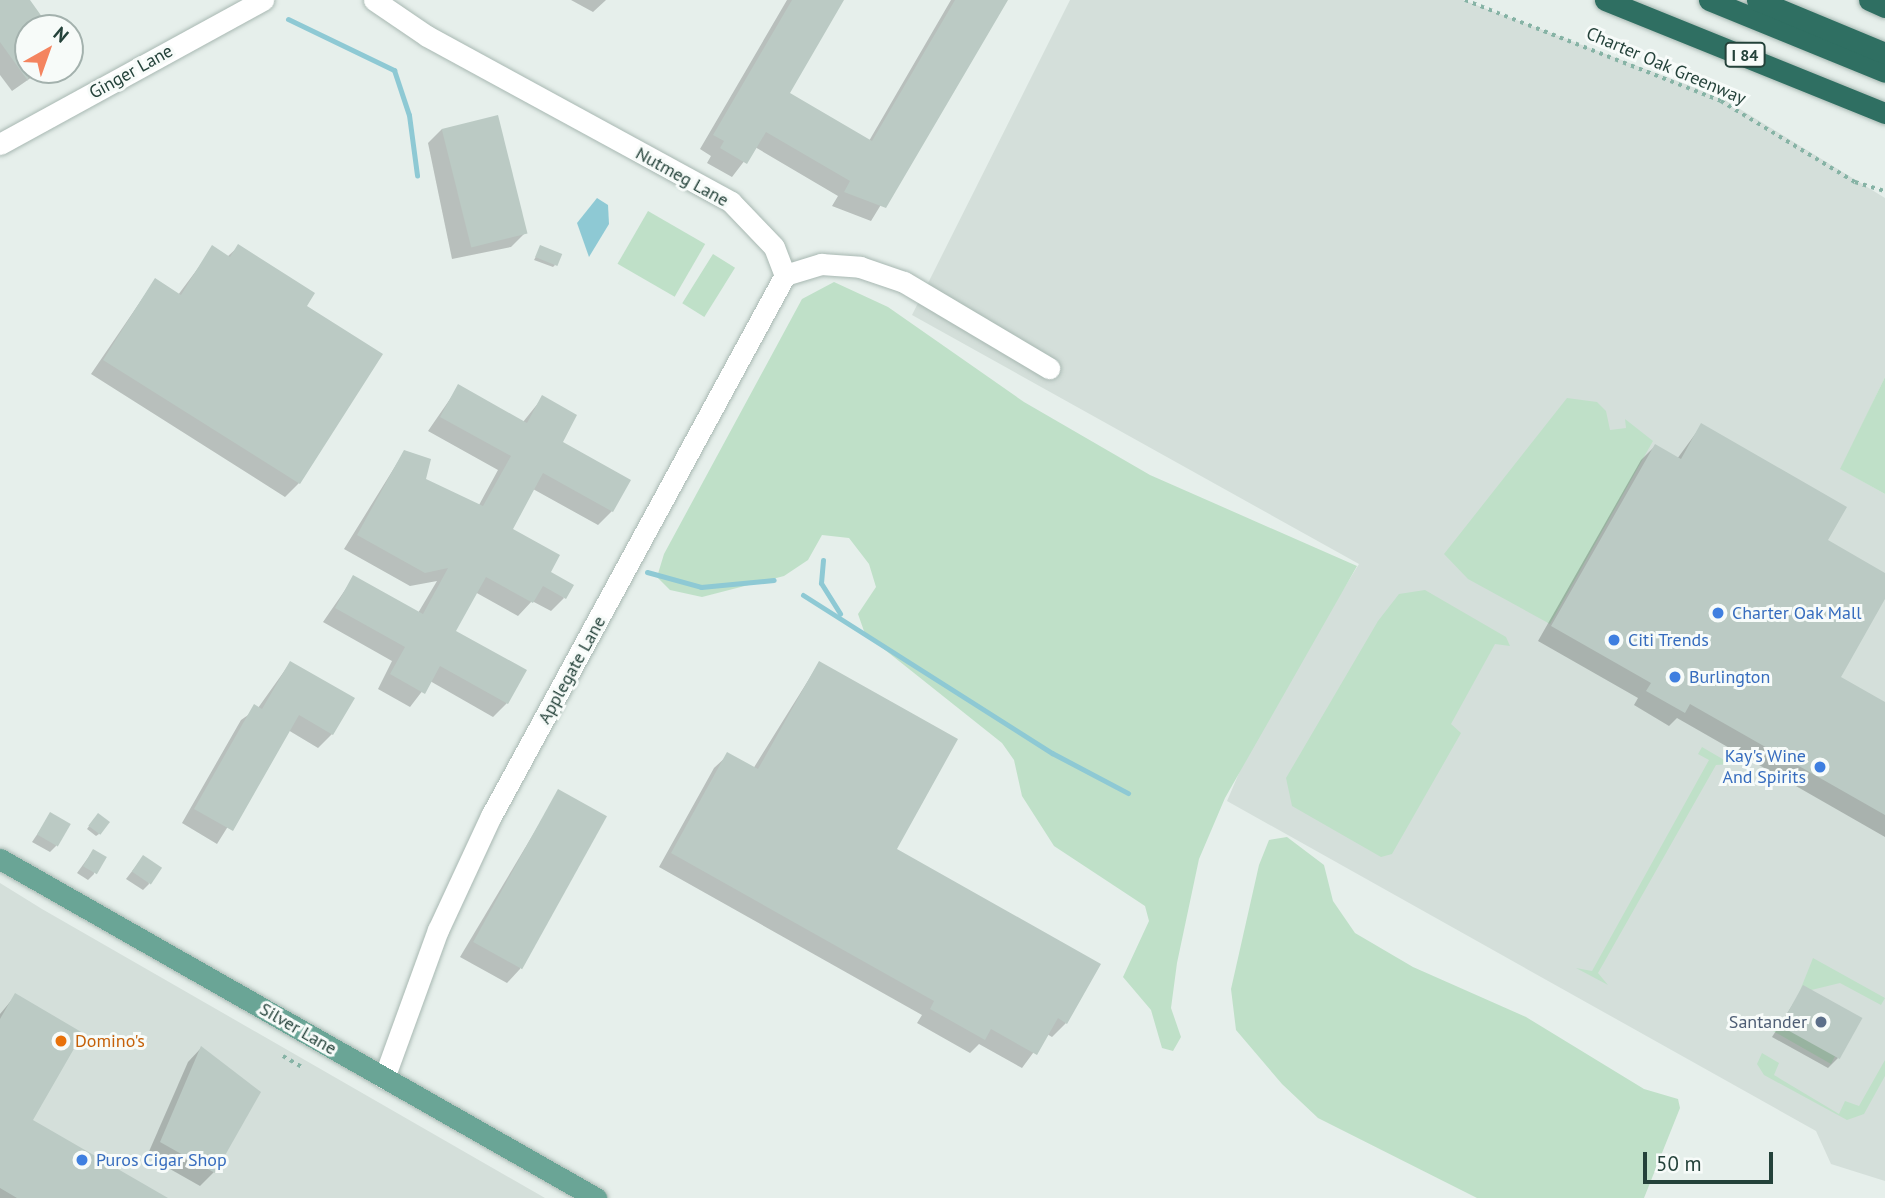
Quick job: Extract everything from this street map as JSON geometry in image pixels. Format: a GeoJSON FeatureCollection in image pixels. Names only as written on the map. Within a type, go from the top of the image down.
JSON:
{"type":"FeatureCollection","features":[{"type":"Feature","properties":{"kind":"highway","name":"I 84"},"geometry":{"type":"LineString","coordinates":[[1605,0],[1885,113]]}},
{"type":"Feature","properties":{"kind":"highway"},"geometry":{"type":"LineString","coordinates":[[1709,0],[1885,72]]}},
{"type":"Feature","properties":{"kind":"highway"},"geometry":{"type":"LineString","coordinates":[[1757,0],[1885,53]]}},
{"type":"Feature","properties":{"kind":"highway"},"geometry":{"type":"LineString","coordinates":[[1869,0],[1885,7]]}},
{"type":"Feature","properties":{"kind":"main road","name":"Silver Lane"},"geometry":{"type":"LineString","coordinates":[[0,859],[596,1198]]}},
{"type":"Feature","properties":{"kind":"street","name":"Ginger Lane"},"geometry":{"type":"LineString","coordinates":[[0,144],[263,0]]}},
{"type":"Feature","properties":{"kind":"street","name":"Nutmeg Lane"},"geometry":{"type":"LineString","coordinates":[[374,0],[439,43],[731,202],[774,247],[785,275]]}},
{"type":"Feature","properties":{"kind":"street"},"geometry":{"type":"LineString","coordinates":[[785,275],[821,264],[860,267],[904,282],[1049,368]]}},
{"type":"Feature","properties":{"kind":"street","name":"Applegate Lane"},"geometry":{"type":"LineString","coordinates":[[384,1078],[438,930],[491,816],[785,275]]}},
{"type":"Feature","properties":{"kind":"path","name":"Charter Oak Greenway"},"geometry":{"type":"LineString","coordinates":[[1465,0],[1721,101],[1840,174],[1885,191]]}},
{"type":"Feature","properties":{"kind":"path"},"geometry":{"type":"LineString","coordinates":[[283,1056],[302,1067]]}},
{"type":"Feature","properties":{"kind":"shaded area"},"geometry":{"type":"Polygon","coordinates":[[[1070,0],[1463,0],[1722,98],[1885,198],[1885,377],[1841,469],[1885,494],[1885,1181],[1831,1164],[1816,1131],[1227,801],[1261,722],[1359,564],[912,315],[1070,0]]]}},
{"type":"Feature","properties":{"kind":"shaded area"},"geometry":{"type":"Polygon","coordinates":[[[0,883],[42,909],[545,1198],[0,1198],[0,883]]]}},
{"type":"Feature","properties":{"kind":"green space"},"geometry":{"type":"Polygon","coordinates":[[[648,211],[705,244],[675,297],[618,264],[648,211]]]}},
{"type":"Feature","properties":{"kind":"green space"},"geometry":{"type":"Polygon","coordinates":[[[713,254],[735,268],[704,317],[682,303],[713,254]]]}},
{"type":"Feature","properties":{"kind":"green space"},"geometry":{"type":"Polygon","coordinates":[[[834,282],[888,307],[1024,402],[1150,475],[1357,566],[1225,798],[1199,859],[1177,963],[1171,1008],[1181,1037],[1173,1051],[1162,1048],[1151,1010],[1123,977],[1149,921],[1145,906],[1054,846],[1022,796],[1014,760],[1002,743],[865,634],[858,614],[876,587],[869,564],[849,538],[822,535],[808,560],[784,576],[702,597],[670,590],[657,577],[664,554],[802,299],[834,282]]]}},
{"type":"Feature","properties":{"kind":"green space"},"geometry":{"type":"Polygon","coordinates":[[[1885,377],[1885,494],[1840,469],[1885,377]]]}},
{"type":"Feature","properties":{"kind":"green space"},"geometry":{"type":"Polygon","coordinates":[[[1567,398],[1597,402],[1606,411],[1610,430],[1626,428],[1625,419],[1653,441],[1550,624],[1468,579],[1444,554],[1567,398]]]}},
{"type":"Feature","properties":{"kind":"green space"},"geometry":{"type":"Polygon","coordinates":[[[1425,590],[1506,637],[1510,646],[1495,644],[1451,724],[1461,733],[1392,854],[1381,857],[1292,806],[1286,778],[1378,621],[1399,594],[1425,590]]]}},
{"type":"Feature","properties":{"kind":"green space"},"geometry":{"type":"Polygon","coordinates":[[[1702,747],[1731,764],[1716,765],[1598,973],[1608,985],[1576,968],[1592,971],[1709,760],[1698,754],[1702,747]]]}},
{"type":"Feature","properties":{"kind":"green space"},"geometry":{"type":"Polygon","coordinates":[[[1287,837],[1324,865],[1333,901],[1355,933],[1413,967],[1526,1017],[1644,1089],[1678,1099],[1680,1108],[1644,1198],[1477,1198],[1318,1118],[1282,1084],[1236,1030],[1231,989],[1259,865],[1269,840],[1287,837]]]}},
{"type":"Feature","properties":{"kind":"green space"},"geometry":{"type":"Polygon","coordinates":[[[1813,958],[1885,998],[1881,1005],[1840,983],[1799,993],[1813,958]]]}},
{"type":"Feature","properties":{"kind":"green space"},"geometry":{"type":"Polygon","coordinates":[[[1787,1015],[1835,1056],[1831,1064],[1773,1031],[1787,1015]]]}},
{"type":"Feature","properties":{"kind":"green space"},"geometry":{"type":"Polygon","coordinates":[[[1762,1053],[1779,1063],[1774,1075],[1839,1114],[1845,1101],[1859,1106],[1885,1060],[1885,1076],[1864,1114],[1847,1120],[1764,1075],[1757,1064],[1762,1053]]]}},
{"type":"Feature","properties":{"kind":"water"},"geometry":{"type":"Polygon","coordinates":[[[597,198],[608,205],[609,224],[589,257],[577,223],[597,198]]]}},
{"type":"Feature","properties":{"kind":"building"},"geometry":{"type":"Polygon","coordinates":[[[0,0],[30,0],[40,14],[14,14],[14,62],[0,42],[0,0]]]}},
{"type":"Feature","properties":{"kind":"building"},"geometry":{"type":"Polygon","coordinates":[[[792,0],[844,0],[790,93],[872,141],[955,0],[1008,0],[886,208],[844,192],[850,181],[766,132],[747,164],[720,148],[724,141],[713,135],[792,0]]]}},
{"type":"Feature","properties":{"kind":"building"},"geometry":{"type":"Polygon","coordinates":[[[498,115],[528,233],[471,247],[442,129],[498,115]]]}},
{"type":"Feature","properties":{"kind":"building"},"geometry":{"type":"Polygon","coordinates":[[[238,244],[315,293],[307,306],[383,354],[300,484],[103,360],[155,278],[181,295],[212,245],[230,257],[238,244]]]}},
{"type":"Feature","properties":{"kind":"building"},"geometry":{"type":"Polygon","coordinates":[[[540,245],[562,254],[557,266],[535,257],[540,245]]]}},
{"type":"Feature","properties":{"kind":"building"},"geometry":{"type":"Polygon","coordinates":[[[458,384],[527,423],[542,395],[577,415],[563,442],[631,480],[613,512],[543,473],[513,529],[560,555],[551,572],[574,585],[566,599],[543,586],[533,603],[486,577],[456,631],[527,670],[508,704],[440,666],[425,694],[390,674],[405,647],[335,608],[353,575],[423,614],[448,568],[425,573],[357,535],[404,450],[431,459],[426,479],[483,506],[511,456],[440,417],[458,384]]]}},
{"type":"Feature","properties":{"kind":"building","name":"Charter Oak Mall"},"geometry":{"type":"Polygon","coordinates":[[[1701,423],[1847,507],[1828,540],[1885,573],[1885,599],[1841,677],[1885,702],[1885,815],[1690,704],[1685,713],[1646,691],[1651,683],[1551,626],[1655,444],[1681,459],[1701,423]]]}},
{"type":"Feature","properties":{"kind":"building"},"geometry":{"type":"Polygon","coordinates":[[[290,661],[355,698],[333,735],[299,715],[233,831],[194,809],[254,704],[262,709],[290,661]]]}},
{"type":"Feature","properties":{"kind":"building"},"geometry":{"type":"Polygon","coordinates":[[[819,661],[958,739],[897,849],[1101,964],[1067,1024],[1058,1018],[1037,1055],[991,1029],[985,1040],[930,1009],[934,1001],[671,853],[727,752],[758,769],[819,661]]]}},
{"type":"Feature","properties":{"kind":"building"},"geometry":{"type":"Polygon","coordinates":[[[558,789],[607,816],[522,969],[473,942],[558,789]]]}},
{"type":"Feature","properties":{"kind":"building"},"geometry":{"type":"Polygon","coordinates":[[[50,812],[71,824],[58,847],[37,835],[50,812]]]}},
{"type":"Feature","properties":{"kind":"building"},"geometry":{"type":"Polygon","coordinates":[[[98,813],[110,822],[100,835],[88,826],[98,813]]]}},
{"type":"Feature","properties":{"kind":"building"},"geometry":{"type":"Polygon","coordinates":[[[93,849],[107,857],[97,874],[83,866],[93,849]]]}},
{"type":"Feature","properties":{"kind":"building"},"geometry":{"type":"Polygon","coordinates":[[[143,855],[162,868],[151,884],[132,872],[143,855]]]}},
{"type":"Feature","properties":{"kind":"building","name":"Santander"},"geometry":{"type":"Polygon","coordinates":[[[1803,985],[1862,1018],[1840,1059],[1780,1026],[1803,985]]]}},
{"type":"Feature","properties":{"kind":"building"},"geometry":{"type":"Polygon","coordinates":[[[15,993],[83,1033],[33,1120],[168,1198],[17,1198],[0,1188],[0,1019],[15,993]]]}},
{"type":"Feature","properties":{"kind":"building"},"geometry":{"type":"Polygon","coordinates":[[[201,1046],[261,1092],[215,1173],[160,1142],[201,1046]]]}},
{"type":"Feature","properties":{"kind":"waterway"},"geometry":{"type":"LineString","coordinates":[[288,19],[394,70],[409,115],[417,175]]}},
{"type":"Feature","properties":{"kind":"waterway"},"geometry":{"type":"LineString","coordinates":[[823,560],[821,583],[840,614]]}},
{"type":"Feature","properties":{"kind":"waterway"},"geometry":{"type":"LineString","coordinates":[[647,572],[701,587],[774,580]]}},
{"type":"Feature","properties":{"kind":"waterway"},"geometry":{"type":"LineString","coordinates":[[803,595],[1052,753],[1128,793]]}},
{"type":"Feature","properties":{"kind":"place","name":"Charter Oak Mall"},"geometry":{"type":"Point","coordinates":[1718,613]}},
{"type":"Feature","properties":{"kind":"place","name":"Citi Trends"},"geometry":{"type":"Point","coordinates":[1614,640]}},
{"type":"Feature","properties":{"kind":"place","name":"Burlington"},"geometry":{"type":"Point","coordinates":[1675,677]}},
{"type":"Feature","properties":{"kind":"place","name":"Kay's Wine And Spirits"},"geometry":{"type":"Point","coordinates":[1820,767]}},
{"type":"Feature","properties":{"kind":"place","name":"Santander"},"geometry":{"type":"Point","coordinates":[1821,1022]}},
{"type":"Feature","properties":{"kind":"place","name":"Domino's"},"geometry":{"type":"Point","coordinates":[61,1041]}},
{"type":"Feature","properties":{"kind":"place","name":"Puros Cigar Shop"},"geometry":{"type":"Point","coordinates":[82,1160]}}]}
